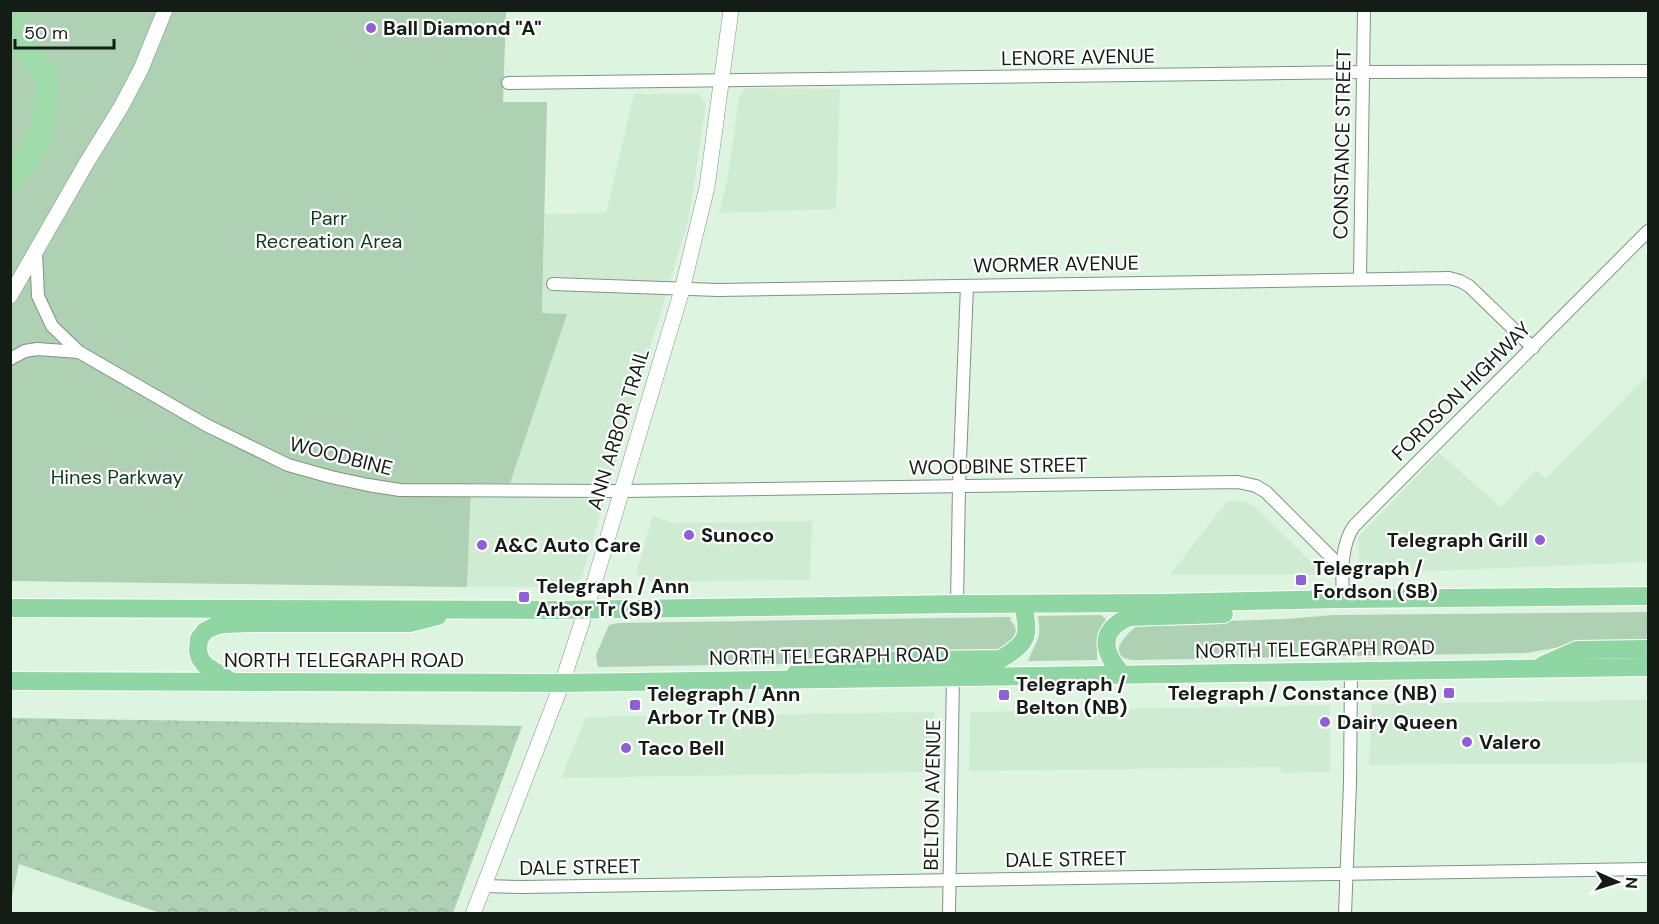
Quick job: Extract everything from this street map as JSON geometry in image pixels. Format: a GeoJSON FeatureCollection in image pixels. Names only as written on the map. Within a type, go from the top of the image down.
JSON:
{"type":"FeatureCollection","features":[{"type":"Feature","properties":{"kind":"main road"},"geometry":{"type":"LineString","coordinates":[[10,608],[586,610],[1648,596]]}},
{"type":"Feature","properties":{"kind":"main road"},"geometry":{"type":"LineString","coordinates":[[1123,675],[1112,663],[1106,647],[1108,635],[1123,620],[1130,617],[1222,614],[1281,601]]}},
{"type":"Feature","properties":{"kind":"main road"},"geometry":{"type":"LineString","coordinates":[[774,680],[839,661],[1001,659],[1018,648],[1024,639],[1027,624],[1023,604]]}},
{"type":"Feature","properties":{"kind":"main road"},"geometry":{"type":"LineString","coordinates":[[233,682],[205,665],[200,658],[199,639],[205,631],[215,626],[255,623],[410,623],[460,610]]}},
{"type":"Feature","properties":{"kind":"main road"},"geometry":{"type":"LineString","coordinates":[[1536,668],[1576,650],[1648,649]]}},
{"type":"Feature","properties":{"kind":"main road","name":"NORTH TELEGRAPH ROAD"},"geometry":{"type":"LineString","coordinates":[[10,681],[562,682],[1648,667]]}},
{"type":"Feature","properties":{"kind":"street"},"geometry":{"type":"LineString","coordinates":[[10,296],[121,107],[141,69],[165,10]]}},
{"type":"Feature","properties":{"kind":"street","name":"ANN ARBOR TRAIL"},"geometry":{"type":"LineString","coordinates":[[473,914],[562,682],[586,610],[682,290],[707,187],[731,10]]}},
{"type":"Feature","properties":{"kind":"street","name":"CONSTANCE STREET"},"geometry":{"type":"LineString","coordinates":[[1360,278],[1364,10]]}},
{"type":"Feature","properties":{"kind":"street","name":"LENORE AVENUE"},"geometry":{"type":"LineString","coordinates":[[508,83],[1648,70]]}},
{"type":"Feature","properties":{"kind":"street","name":"FORDSON HIGHWAY"},"geometry":{"type":"LineString","coordinates":[[1342,599],[1342,568],[1347,540],[1354,526],[1648,231]]}},
{"type":"Feature","properties":{"kind":"street","name":"WOODBINE"},"geometry":{"type":"LineString","coordinates":[[36,251],[38,296],[52,326],[79,352],[206,425],[288,465],[331,477],[400,490],[622,491]]}},
{"type":"Feature","properties":{"kind":"street","name":"WORMER AVENUE"},"geometry":{"type":"LineString","coordinates":[[553,284],[682,290],[1436,277],[1460,280],[1469,286],[1533,348]]}},
{"type":"Feature","properties":{"kind":"street"},"geometry":{"type":"LineString","coordinates":[[957,604],[967,285]]}},
{"type":"Feature","properties":{"kind":"street","name":"WOODBINE"},"geometry":{"type":"LineString","coordinates":[[10,359],[25,351],[37,349],[79,352]]}},
{"type":"Feature","properties":{"kind":"street","name":"WOODBINE STREET"},"geometry":{"type":"LineString","coordinates":[[622,491],[1238,482],[1257,486],[1266,492],[1342,568]]}},
{"type":"Feature","properties":{"kind":"street"},"geometry":{"type":"LineString","coordinates":[[1345,914],[1351,671]]}},
{"type":"Feature","properties":{"kind":"street","name":"BELTON AVENUE"},"geometry":{"type":"LineString","coordinates":[[949,914],[953,677]]}},
{"type":"Feature","properties":{"kind":"street","name":"DALE STREET"},"geometry":{"type":"LineString","coordinates":[[484,886],[950,881],[1648,869]]}},
{"type":"Feature","properties":{"kind":"shaded area"},"geometry":{"type":"Polygon","coordinates":[[[745,88],[840,89],[836,209],[719,213],[728,176],[739,98],[745,88]]]}},
{"type":"Feature","properties":{"kind":"shaded area"},"geometry":{"type":"Polygon","coordinates":[[[634,94],[699,94],[706,104],[689,218],[581,579],[569,587],[467,587],[471,482],[567,314],[542,313],[545,214],[606,213],[634,94]]]}},
{"type":"Feature","properties":{"kind":"shaded area"},"geometry":{"type":"Polygon","coordinates":[[[1648,375],[1648,562],[1360,574],[1358,537],[1439,453],[1501,507],[1536,470],[1546,478],[1648,375]]]}},
{"type":"Feature","properties":{"kind":"shaded area"},"geometry":{"type":"Polygon","coordinates":[[[1227,501],[1244,501],[1255,507],[1315,566],[1317,575],[1170,575],[1227,501]]]}},
{"type":"Feature","properties":{"kind":"shaded area"},"geometry":{"type":"Polygon","coordinates":[[[653,516],[672,523],[812,521],[810,580],[651,582],[636,573],[653,516]]]}},
{"type":"Feature","properties":{"kind":"shaded area"},"geometry":{"type":"Polygon","coordinates":[[[1648,700],[1648,763],[1369,765],[1372,704],[1648,700]]]}},
{"type":"Feature","properties":{"kind":"shaded area"},"geometry":{"type":"Polygon","coordinates":[[[1330,705],[1330,772],[1281,773],[1280,767],[969,771],[970,712],[1330,705]]]}},
{"type":"Feature","properties":{"kind":"shaded area"},"geometry":{"type":"Polygon","coordinates":[[[934,712],[932,772],[561,778],[586,717],[934,712]]]}},
{"type":"Feature","properties":{"kind":"green space","name":"Parr Recreation Area"},"geometry":{"type":"Polygon","coordinates":[[[11,11],[506,11],[503,102],[547,102],[542,313],[567,314],[510,483],[471,483],[467,587],[11,581],[11,11]]]}},
{"type":"Feature","properties":{"kind":"green space"},"geometry":{"type":"Polygon","coordinates":[[[1648,612],[1648,644],[1572,645],[1526,653],[1135,660],[1120,655],[1119,650],[1124,638],[1141,624],[1334,615],[1648,612]]]}},
{"type":"Feature","properties":{"kind":"green space"},"geometry":{"type":"Polygon","coordinates":[[[1101,615],[1106,621],[1101,628],[1097,643],[1097,660],[1028,661],[1039,636],[1038,616],[1101,615]]]}},
{"type":"Feature","properties":{"kind":"green space"},"geometry":{"type":"Polygon","coordinates":[[[1011,617],[1010,620],[1016,630],[1013,639],[996,653],[831,656],[785,664],[598,667],[596,655],[609,625],[618,623],[1011,617]]]}},
{"type":"Feature","properties":{"kind":"green space"},"geometry":{"type":"Polygon","coordinates":[[[11,718],[522,726],[453,913],[160,913],[19,864],[11,901],[11,718]]]}},
{"type":"Feature","properties":{"kind":"waterway"},"geometry":{"type":"LineString","coordinates":[[10,180],[38,140],[46,113],[47,93],[47,74],[24,45],[16,28],[13,10]]}},
{"type":"Feature","properties":{"kind":"place","name":"Ball Diamond \"A\""},"geometry":{"type":"Point","coordinates":[371,28]}},
{"type":"Feature","properties":{"kind":"place","name":"Sunoco"},"geometry":{"type":"Point","coordinates":[689,535]}},
{"type":"Feature","properties":{"kind":"place","name":"Telegraph Grill"},"geometry":{"type":"Point","coordinates":[1540,540]}},
{"type":"Feature","properties":{"kind":"place","name":"A&C Auto Care"},"geometry":{"type":"Point","coordinates":[482,545]}},
{"type":"Feature","properties":{"kind":"place","name":"Telegraph / Fordson (SB)"},"geometry":{"type":"Point","coordinates":[1301,580]}},
{"type":"Feature","properties":{"kind":"place","name":"Telegraph / Ann Arbor Tr (SB)"},"geometry":{"type":"Point","coordinates":[524,597]}},
{"type":"Feature","properties":{"kind":"place","name":"Telegraph / Constance (NB)"},"geometry":{"type":"Point","coordinates":[1449,693]}},
{"type":"Feature","properties":{"kind":"place","name":"Telegraph / Belton (NB)"},"geometry":{"type":"Point","coordinates":[1004,695]}},
{"type":"Feature","properties":{"kind":"place","name":"Telegraph / Ann Arbor Tr (NB)"},"geometry":{"type":"Point","coordinates":[635,705]}},
{"type":"Feature","properties":{"kind":"place","name":"Dairy Queen"},"geometry":{"type":"Point","coordinates":[1325,722]}},
{"type":"Feature","properties":{"kind":"place","name":"Valero"},"geometry":{"type":"Point","coordinates":[1467,742]}},
{"type":"Feature","properties":{"kind":"place","name":"Taco Bell"},"geometry":{"type":"Point","coordinates":[626,748]}},
{"type":"Feature","properties":{"kind":"park label","name":"Hines Parkway"},"geometry":{"type":"Point","coordinates":[117,477]}}]}
